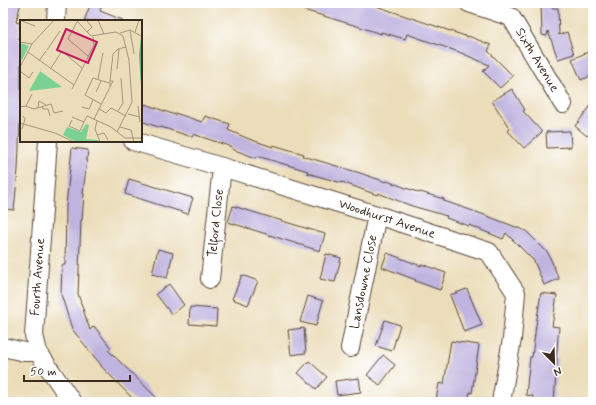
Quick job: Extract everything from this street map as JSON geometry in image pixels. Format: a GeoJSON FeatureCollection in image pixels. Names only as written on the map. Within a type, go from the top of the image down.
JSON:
{"type":"FeatureCollection","features":[{"type":"Feature","properties":{"kind":"street"},"geometry":{"type":"LineString","coordinates":[[56,20],[57,3]]}},
{"type":"Feature","properties":{"kind":"street"},"geometry":{"type":"LineString","coordinates":[[469,3],[512,10]]}},
{"type":"Feature","properties":{"kind":"street","name":"Sixth Avenue"},"geometry":{"type":"LineString","coordinates":[[512,10],[563,104]]}},
{"type":"Feature","properties":{"kind":"street","name":"Fourth Avenue"},"geometry":{"type":"LineString","coordinates":[[48,142],[34,335],[38,352],[72,402]]}},
{"type":"Feature","properties":{"kind":"street","name":"Woodhurst Avenue"},"geometry":{"type":"LineString","coordinates":[[136,142],[377,215],[489,252],[516,293],[512,339],[501,402]]}},
{"type":"Feature","properties":{"kind":"street","name":"Telford Close"},"geometry":{"type":"LineString","coordinates":[[210,279],[222,167]]}},
{"type":"Feature","properties":{"kind":"street","name":"Lansdowne Close"},"geometry":{"type":"LineString","coordinates":[[350,348],[377,215]]}},
{"type":"Feature","properties":{"kind":"street"},"geometry":{"type":"LineString","coordinates":[[3,347],[24,352],[38,352]]}},
{"type":"Feature","properties":{"kind":"building"},"geometry":{"type":"Polygon","coordinates":[[[3,3],[21,3],[16,22],[20,23],[20,123],[18,170],[14,210],[3,209],[3,102],[5,65],[3,65],[3,3]]]}},
{"type":"Feature","properties":{"kind":"building"},"geometry":{"type":"Polygon","coordinates":[[[91,3],[103,3],[100,11],[123,20],[84,20],[91,3]]]}},
{"type":"Feature","properties":{"kind":"building"},"geometry":{"type":"Polygon","coordinates":[[[290,3],[367,3],[468,36],[491,45],[488,51],[513,76],[500,88],[483,71],[489,65],[459,52],[407,34],[405,39],[381,32],[381,34],[290,6],[290,3]]]}},
{"type":"Feature","properties":{"kind":"building"},"geometry":{"type":"Polygon","coordinates":[[[541,3],[553,3],[552,8],[558,8],[559,35],[567,32],[574,54],[558,59],[548,31],[547,36],[542,35],[541,3]]]}},
{"type":"Feature","properties":{"kind":"building"},"geometry":{"type":"Polygon","coordinates":[[[588,52],[593,65],[593,75],[581,80],[572,59],[588,52]]]}},
{"type":"Feature","properties":{"kind":"building"},"geometry":{"type":"Polygon","coordinates":[[[512,89],[525,110],[523,111],[542,132],[524,148],[508,131],[510,129],[492,101],[512,89]]]}},
{"type":"Feature","properties":{"kind":"building"},"geometry":{"type":"Polygon","coordinates":[[[593,103],[593,129],[587,136],[575,126],[593,103]]]}},
{"type":"Feature","properties":{"kind":"building"},"geometry":{"type":"Polygon","coordinates":[[[145,104],[175,115],[175,113],[202,122],[205,116],[230,124],[228,130],[249,139],[273,147],[273,145],[304,154],[303,156],[386,182],[387,181],[420,193],[444,199],[444,201],[526,231],[548,253],[559,279],[544,285],[534,261],[506,233],[503,239],[469,225],[446,218],[447,216],[412,206],[378,193],[377,195],[342,182],[307,173],[308,171],[257,156],[256,158],[232,149],[232,147],[193,134],[192,137],[161,128],[142,121],[142,112],[145,104]]]}},
{"type":"Feature","properties":{"kind":"building"},"geometry":{"type":"Polygon","coordinates":[[[570,131],[571,147],[547,148],[546,132],[570,131]]]}},
{"type":"Feature","properties":{"kind":"building"},"geometry":{"type":"Polygon","coordinates":[[[72,148],[88,150],[81,220],[78,294],[90,330],[94,326],[111,348],[108,350],[161,402],[136,402],[101,366],[72,329],[61,294],[62,265],[65,265],[66,206],[72,148]]]}},
{"type":"Feature","properties":{"kind":"building"},"geometry":{"type":"Polygon","coordinates":[[[129,179],[193,198],[188,214],[125,194],[129,179]]]}},
{"type":"Feature","properties":{"kind":"building"},"geometry":{"type":"Polygon","coordinates":[[[233,206],[325,234],[320,251],[228,222],[233,206]]]}},
{"type":"Feature","properties":{"kind":"building"},"geometry":{"type":"Polygon","coordinates":[[[158,249],[173,253],[167,278],[152,274],[158,249]]]}},
{"type":"Feature","properties":{"kind":"building"},"geometry":{"type":"Polygon","coordinates":[[[387,253],[421,266],[421,264],[446,273],[440,290],[382,267],[387,253]]]}},
{"type":"Feature","properties":{"kind":"building"},"geometry":{"type":"Polygon","coordinates":[[[326,254],[341,258],[335,282],[320,279],[326,254]]]}},
{"type":"Feature","properties":{"kind":"building"},"geometry":{"type":"Polygon","coordinates":[[[242,275],[258,281],[248,305],[232,299],[242,275]]]}},
{"type":"Feature","properties":{"kind":"building"},"geometry":{"type":"Polygon","coordinates":[[[169,284],[184,305],[172,315],[156,294],[169,284]]]}},
{"type":"Feature","properties":{"kind":"building"},"geometry":{"type":"Polygon","coordinates":[[[467,289],[482,325],[464,332],[450,295],[467,289]]]}},
{"type":"Feature","properties":{"kind":"building"},"geometry":{"type":"Polygon","coordinates":[[[541,293],[557,295],[552,326],[559,327],[554,402],[532,402],[533,396],[526,395],[530,357],[532,357],[541,293]]]}},
{"type":"Feature","properties":{"kind":"building"},"geometry":{"type":"Polygon","coordinates":[[[308,296],[323,301],[316,326],[300,322],[308,296]]]}},
{"type":"Feature","properties":{"kind":"building"},"geometry":{"type":"Polygon","coordinates":[[[190,307],[217,309],[216,326],[189,324],[190,307]]]}},
{"type":"Feature","properties":{"kind":"building"},"geometry":{"type":"Polygon","coordinates":[[[385,320],[400,325],[392,351],[376,346],[385,320]]]}},
{"type":"Feature","properties":{"kind":"building"},"geometry":{"type":"Polygon","coordinates":[[[304,328],[306,353],[291,355],[288,330],[304,328]]]}},
{"type":"Feature","properties":{"kind":"building"},"geometry":{"type":"Polygon","coordinates":[[[451,341],[479,345],[472,393],[470,392],[468,402],[440,402],[440,400],[436,400],[439,383],[444,384],[451,341]]]}},
{"type":"Feature","properties":{"kind":"building"},"geometry":{"type":"Polygon","coordinates":[[[383,355],[395,365],[380,385],[367,375],[383,355]]]}},
{"type":"Feature","properties":{"kind":"building"},"geometry":{"type":"Polygon","coordinates":[[[309,361],[327,377],[316,389],[298,373],[309,361]]]}},
{"type":"Feature","properties":{"kind":"building"},"geometry":{"type":"Polygon","coordinates":[[[359,378],[361,392],[337,395],[335,381],[359,378]]]}}]}
